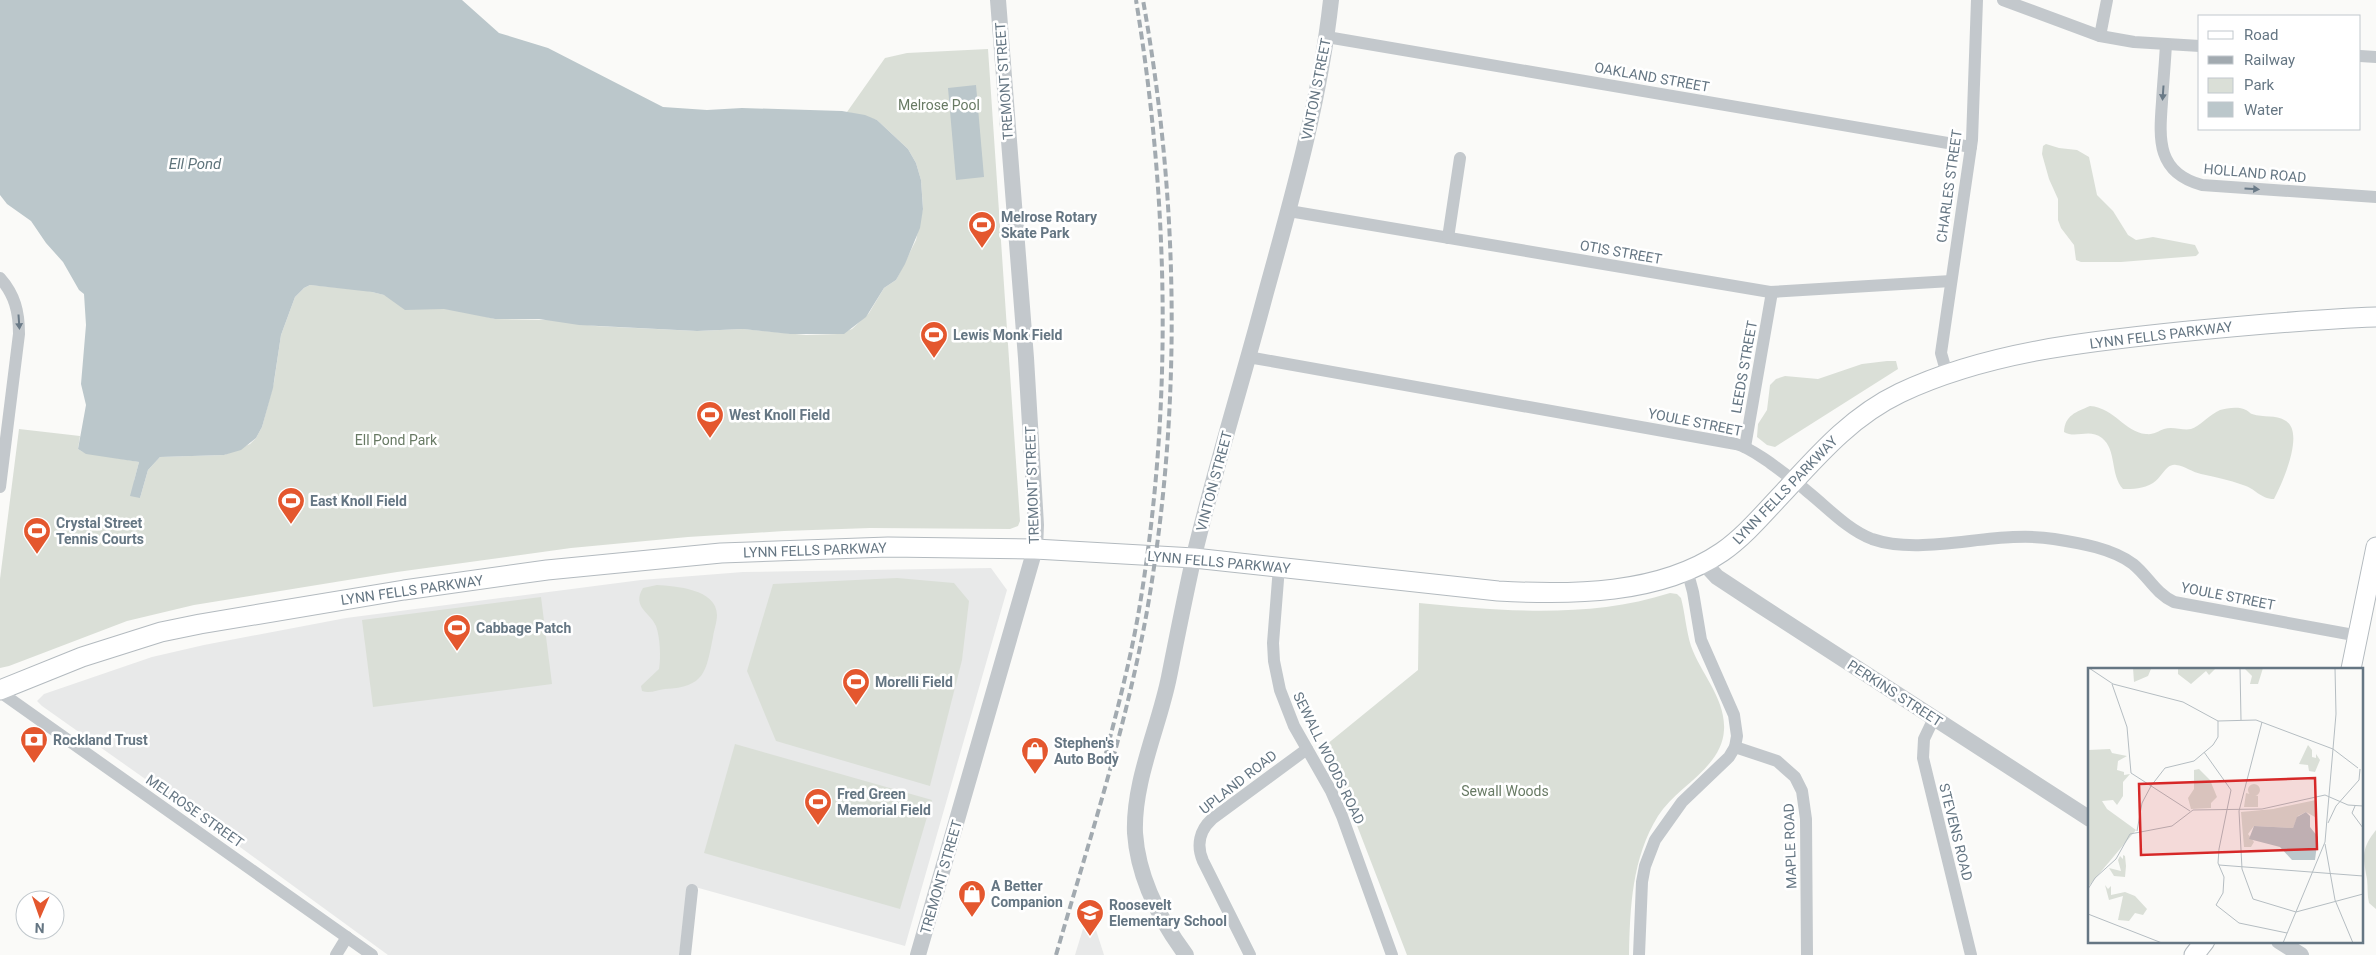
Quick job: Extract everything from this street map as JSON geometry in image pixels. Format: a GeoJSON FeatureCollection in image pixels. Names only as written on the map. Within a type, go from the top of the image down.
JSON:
{"type":"FeatureCollection","features":[{"type":"Feature","properties":{"kind":"main road","name":"LYNN FELLS PARKWAY"},"geometry":{"type":"LineString","coordinates":[[0,691],[82,656],[168,631],[321,603],[519,574],[652,559],[785,550],[888,547],[1035,549],[1194,558],[1474,589],[1529,593],[1614,588],[1655,581],[1695,567],[1740,537],[1828,444],[1858,418],[1898,394],[1947,374],[2033,353],[2138,336],[2237,326],[2376,317]]}},
{"type":"Feature","properties":{"kind":"main road"},"geometry":{"type":"LineString","coordinates":[[2351,668],[2376,547]]}},
{"type":"Feature","properties":{"kind":"main road"},"geometry":{"type":"LineString","coordinates":[[2194,955],[2204,942]]}},
{"type":"Feature","properties":{"kind":"street","name":"TREMONT STREET"},"geometry":{"type":"LineString","coordinates":[[918,955],[1035,549],[1036,525],[1026,358],[998,0]]}},
{"type":"Feature","properties":{"kind":"street","name":"VINTON STREET"},"geometry":{"type":"LineString","coordinates":[[1186,955],[1170,933],[1150,892],[1139,857],[1135,822],[1140,784],[1163,705],[1194,558],[1289,211],[1319,88],[1327,37],[1330,0]]}},
{"type":"Feature","properties":{"kind":"street","name":"CHARLES STREET"},"geometry":{"type":"LineString","coordinates":[[1947,374],[1941,353],[1972,147],[1977,0]]}},
{"type":"Feature","properties":{"kind":"street"},"geometry":{"type":"LineString","coordinates":[[2003,0],[2100,36],[2198,46]]}},
{"type":"Feature","properties":{"kind":"street"},"geometry":{"type":"LineString","coordinates":[[2100,36],[2107,0]]}},
{"type":"Feature","properties":{"kind":"street","name":"OAKLAND STREET"},"geometry":{"type":"LineString","coordinates":[[1327,37],[1972,147]]}},
{"type":"Feature","properties":{"kind":"street","name":"HOLLAND ROAD"},"geometry":{"type":"LineString","coordinates":[[2166,44],[2160,137],[2164,155],[2180,175],[2202,185],[2376,197]]}},
{"type":"Feature","properties":{"kind":"street"},"geometry":{"type":"LineString","coordinates":[[2361,56],[2376,57]]}},
{"type":"Feature","properties":{"kind":"street"},"geometry":{"type":"LineString","coordinates":[[1448,238],[1460,158]]}},
{"type":"Feature","properties":{"kind":"street","name":"OTIS STREET"},"geometry":{"type":"LineString","coordinates":[[1289,211],[1772,292],[1951,281]]}},
{"type":"Feature","properties":{"kind":"street"},"geometry":{"type":"LineString","coordinates":[[0,278],[15,301],[19,322],[19,347],[0,487]]}},
{"type":"Feature","properties":{"kind":"street","name":"LEEDS STREET"},"geometry":{"type":"LineString","coordinates":[[1745,447],[1772,292]]}},
{"type":"Feature","properties":{"kind":"street","name":"YOULE STREET"},"geometry":{"type":"LineString","coordinates":[[1248,357],[1426,390],[1730,442],[1745,447],[1794,480],[1840,520],[1862,534],[1879,541],[1910,544],[2018,537],[2054,538],[2122,557],[2137,568],[2156,590],[2174,602],[2359,636]]}},
{"type":"Feature","properties":{"kind":"street","name":"SEWALL WOODS ROAD"},"geometry":{"type":"LineString","coordinates":[[1279,567],[1274,619],[1274,662],[1288,713],[1331,791],[1342,816],[1392,955]]}},
{"type":"Feature","properties":{"kind":"street"},"geometry":{"type":"LineString","coordinates":[[1639,955],[1642,882],[1645,866],[1655,840],[1682,802],[1729,757],[1735,747],[1737,731],[1734,715],[1701,640],[1693,592],[1695,567]]}},
{"type":"Feature","properties":{"kind":"street","name":"PERKINS STREET"},"geometry":{"type":"LineString","coordinates":[[1695,567],[1717,576],[2088,818]]}},
{"type":"Feature","properties":{"kind":"street","name":"MELROSE STREET"},"geometry":{"type":"LineString","coordinates":[[0,691],[372,955]]}},
{"type":"Feature","properties":{"kind":"street","name":"STEVENS ROAD"},"geometry":{"type":"LineString","coordinates":[[1934,718],[1924,739],[1923,758],[1971,955]]}},
{"type":"Feature","properties":{"kind":"street","name":"MAPLE ROAD"},"geometry":{"type":"LineString","coordinates":[[1735,747],[1777,761],[1795,777],[1802,791],[1806,819],[1807,955]]}},
{"type":"Feature","properties":{"kind":"street","name":"UPLAND ROAD"},"geometry":{"type":"LineString","coordinates":[[1250,955],[1203,861],[1199,847],[1200,838],[1212,819],[1307,749]]}},
{"type":"Feature","properties":{"kind":"street"},"geometry":{"type":"LineString","coordinates":[[685,955],[692,890]]}},
{"type":"Feature","properties":{"kind":"street"},"geometry":{"type":"LineString","coordinates":[[336,955],[347,936]]}},
{"type":"Feature","properties":{"kind":"street"},"geometry":{"type":"LineString","coordinates":[[2281,942],[2301,955]]}},
{"type":"Feature","properties":{"kind":"shaded area"},"geometry":{"type":"Polygon","coordinates":[[[991,568],[1007,590],[905,946],[688,885],[679,955],[388,955],[37,701],[44,694],[152,657],[204,645],[346,618],[641,580],[743,572],[991,568]]]}},
{"type":"Feature","properties":{"kind":"shaded area","name":"Roosevelt Elementary School"},"geometry":{"type":"Polygon","coordinates":[[[1086,919],[1096,930],[1104,955],[1075,955],[1086,919]]]}},
{"type":"Feature","properties":{"kind":"green space","name":"Ell Pond Park"},"geometry":{"type":"Polygon","coordinates":[[[988,49],[1020,521],[1018,526],[1010,529],[870,528],[688,537],[571,548],[397,572],[194,605],[127,621],[0,668],[0,579],[19,429],[80,436],[78,449],[83,452],[139,462],[134,481],[140,498],[148,470],[160,457],[224,455],[250,444],[262,427],[274,382],[281,335],[295,297],[310,285],[364,290],[437,308],[464,311],[495,319],[551,320],[595,326],[697,331],[743,329],[806,335],[838,334],[852,329],[869,313],[884,288],[896,280],[916,240],[923,208],[921,180],[916,163],[908,149],[877,120],[847,112],[885,58],[907,53],[988,49]]]}},
{"type":"Feature","properties":{"kind":"green space"},"geometry":{"type":"Polygon","coordinates":[[[2046,144],[2077,150],[2089,157],[2097,195],[2113,211],[2128,235],[2136,240],[2153,237],[2195,245],[2199,253],[2196,256],[2121,262],[2081,262],[2076,260],[2074,245],[2061,228],[2058,220],[2058,199],[2049,179],[2042,154],[2043,146],[2046,144]]]}},
{"type":"Feature","properties":{"kind":"green space"},"geometry":{"type":"Polygon","coordinates":[[[1896,361],[1898,369],[1775,447],[1767,445],[1757,437],[1758,424],[1767,410],[1770,385],[1776,379],[1785,376],[1818,379],[1862,364],[1896,361]]]}},
{"type":"Feature","properties":{"kind":"green space"},"geometry":{"type":"Polygon","coordinates":[[[2090,406],[2106,411],[2131,429],[2146,434],[2167,428],[2191,429],[2220,410],[2240,408],[2247,410],[2251,414],[2286,421],[2291,427],[2293,447],[2282,482],[2274,499],[2269,499],[2243,485],[2176,465],[2169,466],[2156,481],[2149,485],[2123,489],[2116,477],[2110,449],[2102,438],[2092,434],[2069,434],[2064,432],[2065,426],[2072,415],[2090,406]]]}},
{"type":"Feature","properties":{"kind":"green space","name":"Morelli Field"},"geometry":{"type":"Polygon","coordinates":[[[897,578],[954,583],[969,601],[962,660],[930,786],[776,741],[747,671],[773,584],[897,578]]]}},
{"type":"Feature","properties":{"kind":"green space"},"geometry":{"type":"Polygon","coordinates":[[[657,585],[674,586],[703,594],[715,606],[717,618],[708,660],[696,681],[678,688],[645,692],[642,691],[641,686],[659,669],[660,647],[654,621],[643,609],[639,600],[643,588],[657,585]]]}},
{"type":"Feature","properties":{"kind":"green space","name":"Sewall Woods"},"geometry":{"type":"Polygon","coordinates":[[[1670,593],[1677,594],[1681,598],[1691,646],[1717,697],[1724,719],[1724,730],[1716,755],[1666,805],[1649,832],[1634,883],[1629,955],[1407,955],[1341,784],[1321,749],[1418,670],[1419,603],[1513,610],[1577,610],[1608,607],[1670,593]]]}},
{"type":"Feature","properties":{"kind":"green space","name":"Cabbage Patch"},"geometry":{"type":"Polygon","coordinates":[[[541,597],[552,684],[373,707],[362,620],[541,597]]]}},
{"type":"Feature","properties":{"kind":"green space","name":"Fred Green Memorial Field"},"geometry":{"type":"Polygon","coordinates":[[[735,744],[932,800],[900,909],[704,853],[735,744]]]}},
{"type":"Feature","properties":{"kind":"green space"},"geometry":{"type":"Polygon","coordinates":[[[2376,830],[2376,909],[2369,903],[2364,853],[2368,842],[2376,830]]]}},
{"type":"Feature","properties":{"kind":"water","name":"Ell Pond"},"geometry":{"type":"Polygon","coordinates":[[[0,0],[462,0],[499,33],[548,48],[663,107],[707,110],[742,108],[842,111],[865,115],[877,120],[908,149],[916,163],[921,180],[923,209],[920,228],[896,280],[884,288],[866,317],[844,334],[790,334],[743,329],[697,331],[579,325],[539,319],[495,319],[444,309],[405,310],[384,295],[310,285],[295,297],[281,335],[273,388],[262,427],[256,438],[241,450],[224,455],[160,457],[148,470],[140,498],[130,496],[139,462],[86,454],[78,449],[86,405],[81,384],[86,325],[84,294],[79,290],[63,262],[46,243],[31,221],[7,204],[0,195],[0,0]]]}},
{"type":"Feature","properties":{"kind":"water"},"geometry":{"type":"Polygon","coordinates":[[[976,85],[984,177],[956,180],[948,88],[976,85]]]}},
{"type":"Feature","properties":{"kind":"railway"},"geometry":{"type":"LineString","coordinates":[[1103,765],[1127,669],[1139,610],[1158,458],[1162,381],[1163,305],[1155,152],[1136,0]]}},
{"type":"Feature","properties":{"kind":"railway"},"geometry":{"type":"LineString","coordinates":[[1056,955],[1129,698],[1147,611],[1166,459],[1171,382],[1172,306],[1169,229],[1164,152],[1143,0]]}},
{"type":"Feature","properties":{"kind":"place","name":"Melrose Rotary Skate Park"},"geometry":{"type":"Point","coordinates":[982,249]}},
{"type":"Feature","properties":{"kind":"place","name":"Lewis Monk Field"},"geometry":{"type":"Point","coordinates":[934,359]}},
{"type":"Feature","properties":{"kind":"place","name":"West Knoll Field"},"geometry":{"type":"Point","coordinates":[710,439]}},
{"type":"Feature","properties":{"kind":"place","name":"East Knoll Field"},"geometry":{"type":"Point","coordinates":[291,525]}},
{"type":"Feature","properties":{"kind":"place","name":"Crystal Street Tennis Courts"},"geometry":{"type":"Point","coordinates":[37,555]}},
{"type":"Feature","properties":{"kind":"place","name":"Cabbage Patch"},"geometry":{"type":"Point","coordinates":[457,652]}},
{"type":"Feature","properties":{"kind":"place","name":"Morelli Field"},"geometry":{"type":"Point","coordinates":[856,706]}},
{"type":"Feature","properties":{"kind":"place","name":"Rockland Trust"},"geometry":{"type":"Point","coordinates":[34,764]}},
{"type":"Feature","properties":{"kind":"place","name":"Stephen's Auto Body"},"geometry":{"type":"Point","coordinates":[1035,775]}},
{"type":"Feature","properties":{"kind":"place","name":"Fred Green Memorial Field"},"geometry":{"type":"Point","coordinates":[818,826]}},
{"type":"Feature","properties":{"kind":"place","name":"A Better Companion"},"geometry":{"type":"Point","coordinates":[972,918]}},
{"type":"Feature","properties":{"kind":"place","name":"Roosevelt Elementary School"},"geometry":{"type":"Point","coordinates":[1090,937]}},
{"type":"Feature","properties":{"kind":"park label","name":"Melrose Pool"},"geometry":{"type":"Point","coordinates":[939,105]}}]}
